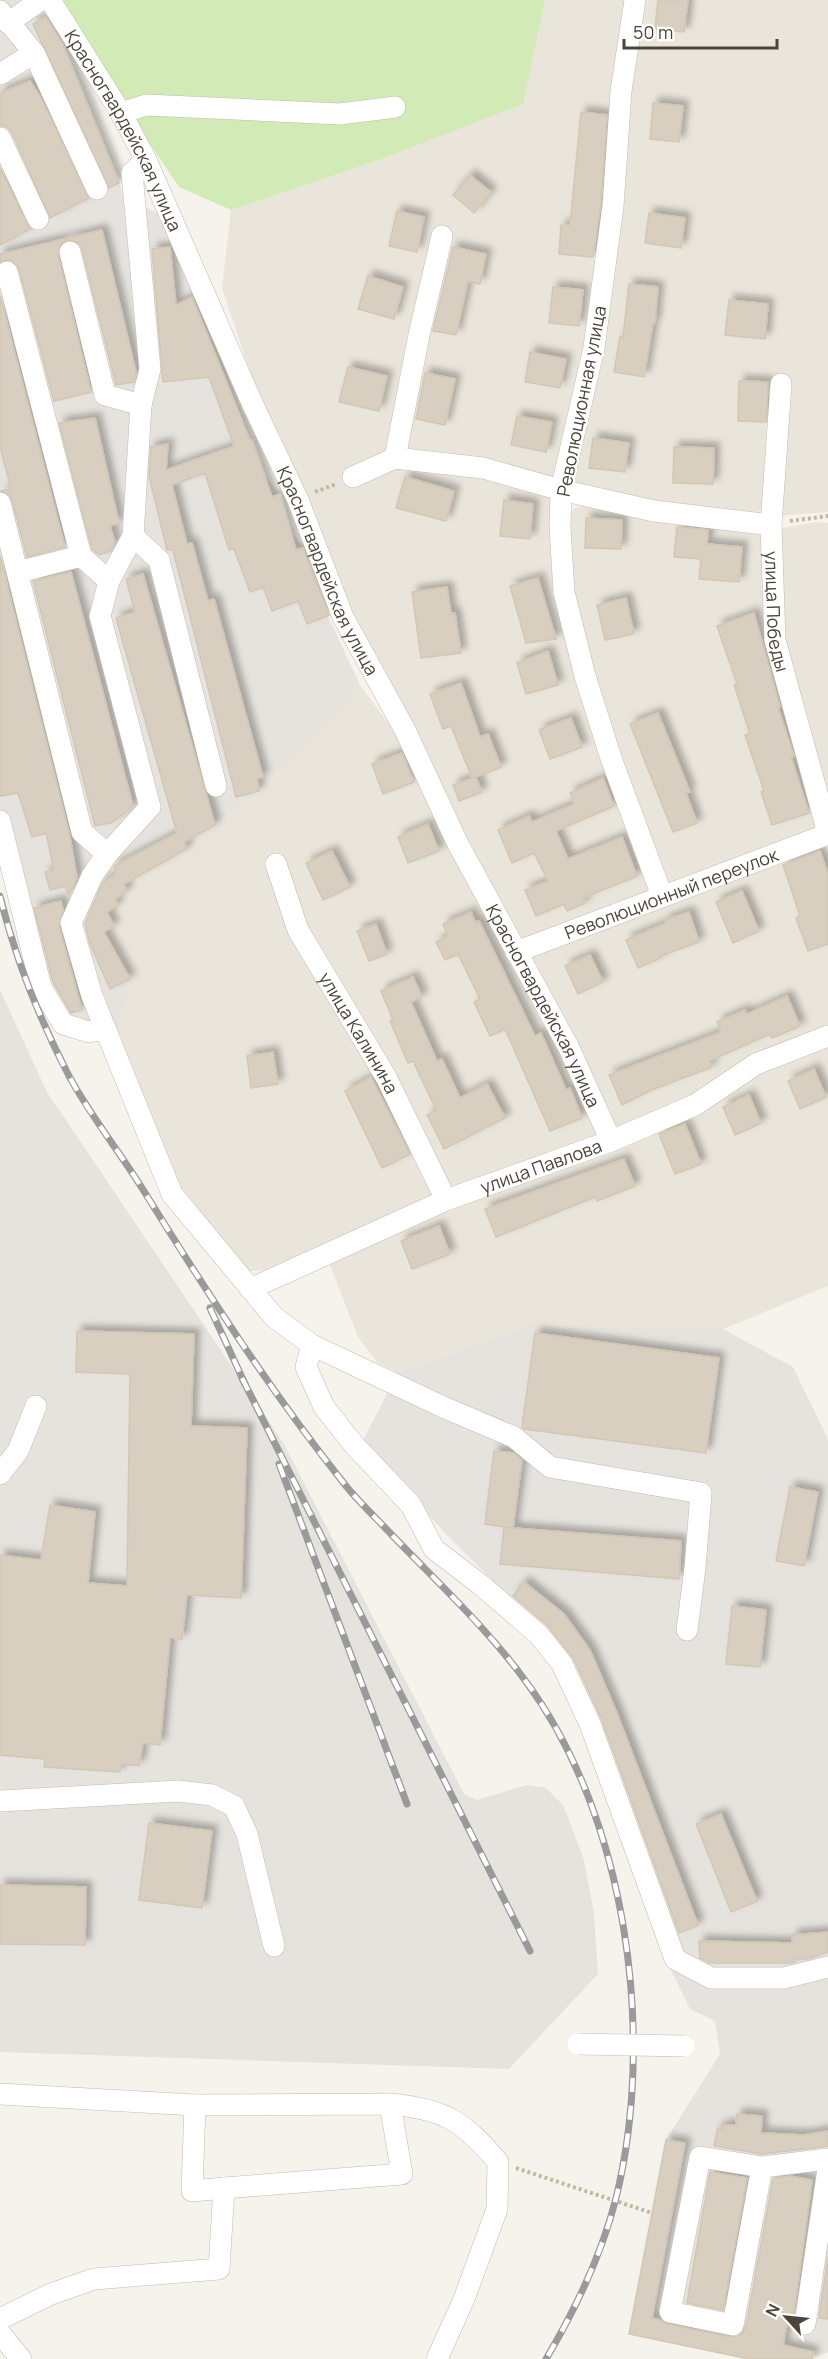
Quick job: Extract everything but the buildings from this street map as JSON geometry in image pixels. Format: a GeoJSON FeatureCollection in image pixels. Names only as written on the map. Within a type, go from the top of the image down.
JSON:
{"type":"FeatureCollection","features":[{"type":"Feature","properties":{"kind":"street"},"geometry":{"type":"LineString","coordinates":[[42,0],[4,17],[34,53],[97,189]]}},
{"type":"Feature","properties":{"kind":"street","name":"Красногвардейская улица"},"geometry":{"type":"LineString","coordinates":[[50,0],[121,113],[146,160],[253,405],[298,500],[343,617],[405,730],[458,844],[569,1048],[610,1141]]}},
{"type":"Feature","properties":{"kind":"street","name":"Революционная улица"},"geometry":{"type":"LineString","coordinates":[[635,0],[621,91],[613,206],[594,348],[561,490],[560,528],[564,592],[580,655],[610,758],[662,896]]}},
{"type":"Feature","properties":{"kind":"street"},"geometry":{"type":"LineString","coordinates":[[0,74],[34,53]]}},
{"type":"Feature","properties":{"kind":"street"},"geometry":{"type":"LineString","coordinates":[[121,113],[146,105],[340,114],[395,106]]}},
{"type":"Feature","properties":{"kind":"street"},"geometry":{"type":"LineString","coordinates":[[0,138],[38,219]]}},
{"type":"Feature","properties":{"kind":"street"},"geometry":{"type":"LineString","coordinates":[[146,160],[132,172],[150,369],[141,405],[133,536],[110,581],[100,616],[150,807],[107,854],[93,876],[70,923],[92,996],[172,1194],[274,1317],[312,1345],[443,1407],[514,1437],[550,1467],[701,1493],[687,1630]]}},
{"type":"Feature","properties":{"kind":"street"},"geometry":{"type":"LineString","coordinates":[[395,458],[442,236]]}},
{"type":"Feature","properties":{"kind":"street"},"geometry":{"type":"LineString","coordinates":[[70,252],[105,395],[141,405]]}},
{"type":"Feature","properties":{"kind":"street"},"geometry":{"type":"LineString","coordinates":[[7,272],[81,556],[110,581]]}},
{"type":"Feature","properties":{"kind":"street","name":"улица Победы"},"geometry":{"type":"LineString","coordinates":[[781,384],[771,525],[775,640],[828,833]]}},
{"type":"Feature","properties":{"kind":"street"},"geometry":{"type":"LineString","coordinates":[[353,477],[395,458],[483,468],[561,490],[654,512],[771,525]]}},
{"type":"Feature","properties":{"kind":"street"},"geometry":{"type":"LineString","coordinates":[[0,503],[82,832],[107,854]]}},
{"type":"Feature","properties":{"kind":"street"},"geometry":{"type":"LineString","coordinates":[[133,536],[159,560],[216,786]]}},
{"type":"Feature","properties":{"kind":"street"},"geometry":{"type":"LineString","coordinates":[[18,572],[81,556]]}},
{"type":"Feature","properties":{"kind":"street"},"geometry":{"type":"LineString","coordinates":[[0,821],[41,987],[63,1024],[89,1032],[106,1029]]}},
{"type":"Feature","properties":{"kind":"street","name":"Революционный переулок"},"geometry":{"type":"LineString","coordinates":[[516,952],[828,833]]}},
{"type":"Feature","properties":{"kind":"street","name":"улица Калинина"},"geometry":{"type":"LineString","coordinates":[[276,864],[298,930],[386,1077],[446,1200]]}},
{"type":"Feature","properties":{"kind":"street","name":"улица Павлова"},"geometry":{"type":"LineString","coordinates":[[250,1289],[446,1200],[610,1141],[695,1105],[756,1064],[828,1036]]}},
{"type":"Feature","properties":{"kind":"street"},"geometry":{"type":"LineString","coordinates":[[312,1345],[306,1367],[324,1407],[355,1446],[411,1505],[434,1550],[481,1585],[539,1635],[562,1664],[590,1724],[675,1959],[711,1978],[784,1978],[828,1966]]}},
{"type":"Feature","properties":{"kind":"street"},"geometry":{"type":"LineString","coordinates":[[0,1474],[18,1451],[36,1406]]}},
{"type":"Feature","properties":{"kind":"street"},"geometry":{"type":"LineString","coordinates":[[0,1801],[178,1791],[212,1795],[234,1806],[247,1834],[274,1946]]}},
{"type":"Feature","properties":{"kind":"street"},"geometry":{"type":"LineString","coordinates":[[578,2044],[684,2046]]}},
{"type":"Feature","properties":{"kind":"street"},"geometry":{"type":"LineString","coordinates":[[0,2094],[195,2104],[390,2104],[420,2107],[446,2116],[475,2134],[498,2162],[496,2209],[464,2299],[438,2359]]}},
{"type":"Feature","properties":{"kind":"street"},"geometry":{"type":"LineString","coordinates":[[195,2104],[192,2191],[402,2174],[390,2104]]}},
{"type":"Feature","properties":{"kind":"street"},"geometry":{"type":"LineString","coordinates":[[762,2167],[733,2325],[670,2312],[700,2157],[762,2167],[828,2159]]}},
{"type":"Feature","properties":{"kind":"street"},"geometry":{"type":"LineString","coordinates":[[805,2324],[828,2169]]}},
{"type":"Feature","properties":{"kind":"street"},"geometry":{"type":"LineString","coordinates":[[0,2319],[51,2294],[94,2279],[219,2269],[224,2188]]}},
{"type":"Feature","properties":{"kind":"street"},"geometry":{"type":"LineString","coordinates":[[0,2333],[21,2359]]}},
{"type":"Feature","properties":{"kind":"path"},"geometry":{"type":"LineString","coordinates":[[298,500],[353,477]]}},
{"type":"Feature","properties":{"kind":"path"},"geometry":{"type":"LineString","coordinates":[[771,525],[828,516]]}},
{"type":"Feature","properties":{"kind":"path"},"geometry":{"type":"LineString","coordinates":[[498,2162],[652,2213]]}},
{"type":"Feature","properties":{"kind":"shaded area"},"geometry":{"type":"Polygon","coordinates":[[[0,0],[39,0],[51,15],[124,196],[159,214],[199,299],[265,476],[280,494],[291,532],[304,547],[324,599],[327,614],[361,687],[259,791],[215,825],[184,842],[187,849],[124,884],[127,891],[115,899],[118,905],[107,912],[114,926],[104,932],[130,979],[119,1033],[87,1043],[60,1027],[0,844],[0,0]]]}},
{"type":"Feature","properties":{"kind":"shaded area"},"geometry":{"type":"Polygon","coordinates":[[[545,0],[828,0],[828,512],[763,517],[655,505],[410,450],[404,443],[437,235],[385,455],[390,468],[482,474],[552,495],[553,527],[651,892],[522,943],[351,614],[260,402],[222,288],[231,210],[382,159],[522,104],[545,0]]]}},
{"type":"Feature","properties":{"kind":"shaded area"},"geometry":{"type":"Polygon","coordinates":[[[587,504],[765,531],[820,828],[665,887],[615,757],[569,591],[566,529],[573,509],[587,504]]]}},
{"type":"Feature","properties":{"kind":"shaded area"},"geometry":{"type":"Polygon","coordinates":[[[815,522],[828,523],[828,811],[780,638],[778,529],[815,522]]]}},
{"type":"Feature","properties":{"kind":"shaded area"},"geometry":{"type":"Polygon","coordinates":[[[361,687],[396,733],[563,1050],[601,1137],[272,1270],[247,1271],[178,1193],[119,1033],[130,979],[104,932],[107,912],[124,884],[187,850],[184,842],[215,825],[259,791],[361,687]]]}},
{"type":"Feature","properties":{"kind":"shaded area"},"geometry":{"type":"Polygon","coordinates":[[[824,843],[828,855],[828,1029],[693,1100],[616,1131],[528,957],[824,843]]]}},
{"type":"Feature","properties":{"kind":"shaded area"},"geometry":{"type":"Polygon","coordinates":[[[0,990],[47,1092],[284,1444],[464,1794],[477,1800],[527,1785],[546,1788],[563,1805],[584,1860],[594,1913],[598,1974],[509,2069],[0,2052],[0,990]]]}},
{"type":"Feature","properties":{"kind":"shaded area"},"geometry":{"type":"Polygon","coordinates":[[[828,1043],[828,1286],[723,1329],[527,1326],[398,1373],[377,1362],[358,1337],[328,1260],[757,1069],[828,1043]]]}},
{"type":"Feature","properties":{"kind":"shaded area"},"geometry":{"type":"Polygon","coordinates":[[[527,1326],[723,1329],[793,1367],[828,1439],[828,2352],[812,2359],[749,2359],[629,2334],[666,2140],[720,2054],[715,2021],[690,2009],[658,1944],[582,1729],[556,1669],[511,1599],[448,1536],[362,1442],[398,1373],[527,1326]]]}},
{"type":"Feature","properties":{"kind":"green space"},"geometry":{"type":"Polygon","coordinates":[[[53,0],[545,0],[523,104],[382,159],[231,210],[179,187],[53,0]]]}},
{"type":"Feature","properties":{"kind":"railway"},"geometry":{"type":"LineString","coordinates":[[0,896],[29,988],[69,1076],[215,1303],[265,1378],[346,1486],[479,1625],[512,1663],[561,1738],[589,1798],[610,1863],[624,1931],[632,2000],[633,2068],[628,2135],[616,2198],[603,2240],[587,2281],[546,2359]]}},
{"type":"Feature","properties":{"kind":"railway"},"geometry":{"type":"LineString","coordinates":[[210,1308],[245,1384]]}},
{"type":"Feature","properties":{"kind":"railway"},"geometry":{"type":"LineString","coordinates":[[242,1378],[530,1951]]}},
{"type":"Feature","properties":{"kind":"railway"},"geometry":{"type":"LineString","coordinates":[[279,1464],[407,1804]]}}]}
